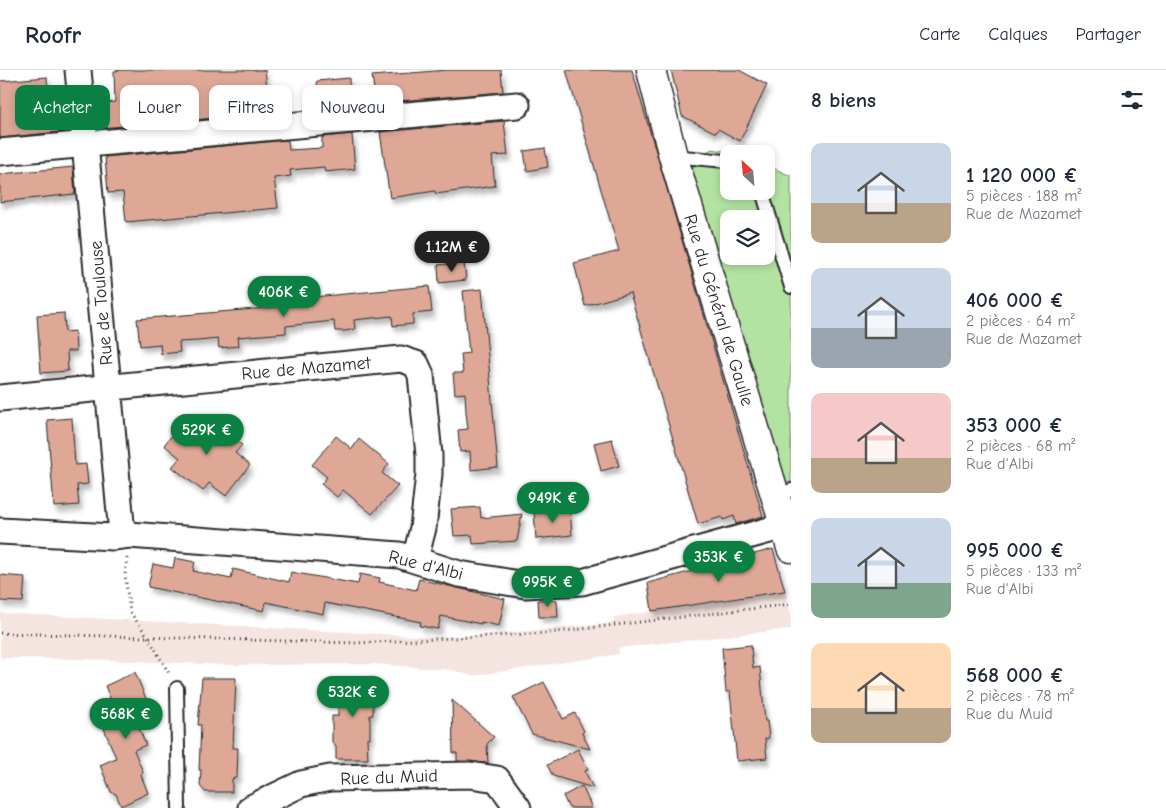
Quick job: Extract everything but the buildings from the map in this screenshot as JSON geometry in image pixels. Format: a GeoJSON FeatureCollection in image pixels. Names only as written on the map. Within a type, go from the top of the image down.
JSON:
{"type":"FeatureCollection","features":[{"type":"Feature","properties":{"kind":"street","name":"Rue de Toulouse"},"geometry":{"type":"LineString","coordinates":[[78,70],[121,523],[128,535]]}},
{"type":"Feature","properties":{"kind":"street","name":"Rue du Général de Gaulle"},"geometry":{"type":"LineString","coordinates":[[651,70],[673,156],[783,494],[787,537]]}},
{"type":"Feature","properties":{"kind":"street"},"geometry":{"type":"LineString","coordinates":[[0,152],[517,105]]}},
{"type":"Feature","properties":{"kind":"street","name":"Rue de Mazamet"},"geometry":{"type":"LineString","coordinates":[[0,398],[401,359],[416,364],[421,375],[429,455],[423,528],[415,559]]}},
{"type":"Feature","properties":{"kind":"street","name":"Rue d'Albi"},"geometry":{"type":"LineString","coordinates":[[0,531],[112,537],[128,535],[399,555],[459,574],[525,586],[582,582],[787,537]]}},
{"type":"Feature","properties":{"kind":"street","name":"Rue du Muid"},"geometry":{"type":"LineString","coordinates":[[251,808],[301,784],[330,778],[470,775],[497,779],[518,808]]}},
{"type":"Feature","properties":{"kind":"lane"},"geometry":{"type":"LineString","coordinates":[[673,156],[720,161]]}},
{"type":"Feature","properties":{"kind":"lane"},"geometry":{"type":"LineString","coordinates":[[765,200],[791,287]]}},
{"type":"Feature","properties":{"kind":"lane"},"geometry":{"type":"LineString","coordinates":[[177,688],[179,808]]}},
{"type":"Feature","properties":{"kind":"path"},"geometry":{"type":"LineString","coordinates":[[128,535],[125,575],[130,612],[148,637],[177,688]]}},
{"type":"Feature","properties":{"kind":"path"},"geometry":{"type":"LineString","coordinates":[[0,633],[357,643],[538,634],[791,604]]}},
{"type":"Feature","properties":{"kind":"shaded area"},"geometry":{"type":"Polygon","coordinates":[[[785,592],[791,614],[791,629],[618,648],[620,654],[472,676],[452,670],[374,664],[231,665],[83,659],[0,658],[0,613],[436,637],[495,634],[614,623],[614,617],[785,592]]]}},
{"type":"Feature","properties":{"kind":"green space"},"geometry":{"type":"Polygon","coordinates":[[[712,149],[720,150],[720,200],[775,200],[775,169],[791,176],[791,498],[688,166],[702,166],[699,156],[712,149]]]}}]}
